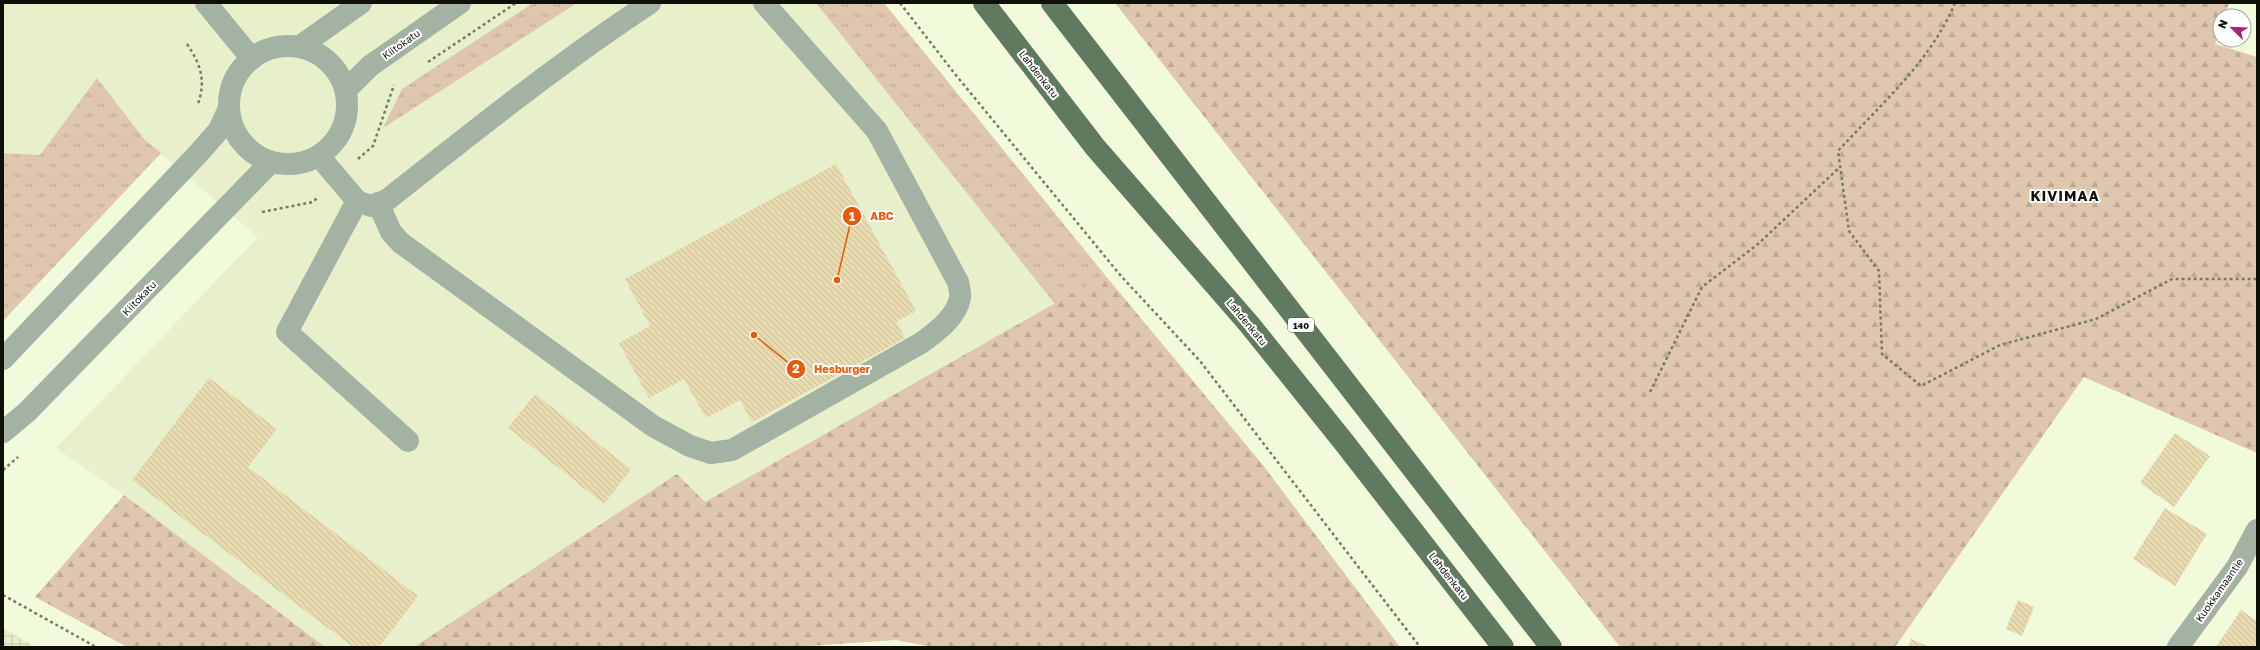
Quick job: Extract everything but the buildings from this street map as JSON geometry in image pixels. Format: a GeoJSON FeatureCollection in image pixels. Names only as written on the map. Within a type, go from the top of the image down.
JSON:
{"type":"FeatureCollection","features":[{"type":"Feature","properties":{"kind":"main road","name":"Lahdenkatu"},"geometry":{"type":"LineString","coordinates":[[984,3],[1095,147],[1249,324],[1304,392],[1503,647]]}},
{"type":"Feature","properties":{"kind":"main road","name":"140"},"geometry":{"type":"LineString","coordinates":[[1052,3],[1551,647]]}},
{"type":"Feature","properties":{"kind":"street"},"geometry":{"type":"LineString","coordinates":[[206,3],[252,59]]}},
{"type":"Feature","properties":{"kind":"street"},"geometry":{"type":"LineString","coordinates":[[299,47],[361,3]]}},
{"type":"Feature","properties":{"kind":"street","name":"Kiitokatu"},"geometry":{"type":"LineString","coordinates":[[346,90],[370,66],[460,3]]}},
{"type":"Feature","properties":{"kind":"street"},"geometry":{"type":"LineString","coordinates":[[368,202],[387,200],[514,101],[616,25],[650,3]]}},
{"type":"Feature","properties":{"kind":"street"},"geometry":{"type":"LineString","coordinates":[[319,156],[368,202],[401,243],[652,426],[690,446],[711,453],[732,450],[922,343],[939,330],[947,321],[960,298],[958,282],[877,131],[764,3]]}},
{"type":"Feature","properties":{"kind":"street"},"geometry":{"type":"LineString","coordinates":[[3,359],[219,130],[229,108],[234,84],[239,73],[252,59],[266,51],[282,46],[299,47],[315,52],[328,62],[339,75],[346,90],[348,109],[344,128],[333,144],[319,156],[304,162],[288,165],[271,162],[255,154],[242,142],[233,126],[229,108]]}},
{"type":"Feature","properties":{"kind":"street","name":"Kiitokatu"},"geometry":{"type":"LineString","coordinates":[[3,432],[27,412],[271,162]]}},
{"type":"Feature","properties":{"kind":"street"},"geometry":{"type":"LineString","coordinates":[[368,202],[287,332],[408,441]]}},
{"type":"Feature","properties":{"kind":"street","name":"Kuokkamaantie"},"geometry":{"type":"LineString","coordinates":[[2178,647],[2237,568],[2257,530]]}},
{"type":"Feature","properties":{"kind":"path"},"geometry":{"type":"LineString","coordinates":[[425,64],[516,3]]}},
{"type":"Feature","properties":{"kind":"path"},"geometry":{"type":"LineString","coordinates":[[900,3],[947,64],[1121,276],[1200,361],[1420,647]]}},
{"type":"Feature","properties":{"kind":"path"},"geometry":{"type":"LineString","coordinates":[[1955,3],[1946,26],[1922,60],[1838,151],[1849,231],[1879,271],[1882,354],[1921,386],[2000,345],[2096,319],[2172,279],[2257,279]]}},
{"type":"Feature","properties":{"kind":"path"},"geometry":{"type":"LineString","coordinates":[[188,44],[198,61],[203,88],[196,109]]}},
{"type":"Feature","properties":{"kind":"path"},"geometry":{"type":"LineString","coordinates":[[373,146],[393,86],[399,82]]}},
{"type":"Feature","properties":{"kind":"path"},"geometry":{"type":"LineString","coordinates":[[1650,392],[1702,287],[1758,244],[1840,167]]}},
{"type":"Feature","properties":{"kind":"path"},"geometry":{"type":"LineString","coordinates":[[3,595],[96,647]]}},
{"type":"Feature","properties":{"kind":"shaded area"},"geometry":{"type":"Polygon","coordinates":[[[3,3],[816,3],[1055,304],[705,502],[677,474],[414,647],[325,647],[124,495],[56,448],[258,237],[145,140],[97,78],[40,155],[3,153],[3,3]]]}},
{"type":"Feature","properties":{"kind":"shaded area"},"geometry":{"type":"Polygon","coordinates":[[[3,628],[35,647],[3,647],[3,628]]]}},
{"type":"Feature","properties":{"kind":"green space"},"geometry":{"type":"Polygon","coordinates":[[[533,3],[577,3],[383,128],[402,89],[533,3]]]}},
{"type":"Feature","properties":{"kind":"green space"},"geometry":{"type":"Polygon","coordinates":[[[816,3],[884,3],[1105,275],[1055,304],[816,3]]]}},
{"type":"Feature","properties":{"kind":"green space"},"geometry":{"type":"Polygon","coordinates":[[[1115,3],[2229,3],[2227,8],[2212,8],[2212,48],[2228,48],[2257,57],[2257,453],[2084,377],[1895,647],[1620,647],[1115,3]]]}},
{"type":"Feature","properties":{"kind":"green space"},"geometry":{"type":"Polygon","coordinates":[[[97,78],[145,140],[161,153],[3,321],[3,153],[40,155],[97,78]]]}},
{"type":"Feature","properties":{"kind":"green space"},"geometry":{"type":"Polygon","coordinates":[[[1105,275],[1262,464],[1400,647],[933,647],[896,640],[794,647],[414,647],[677,474],[705,502],[1105,275]]]}},
{"type":"Feature","properties":{"kind":"green space"},"geometry":{"type":"Polygon","coordinates":[[[124,495],[325,647],[127,647],[35,597],[124,495]]]}},
{"type":"Feature","properties":{"kind":"place","name":"ABC"},"geometry":{"type":"Point","coordinates":[837,280]}},
{"type":"Feature","properties":{"kind":"place","name":"Hesburger"},"geometry":{"type":"Point","coordinates":[754,335]}},
{"type":"Feature","properties":{"kind":"district","name":"KIVIMAA"},"geometry":{"type":"Point","coordinates":[2065,195]}}]}
